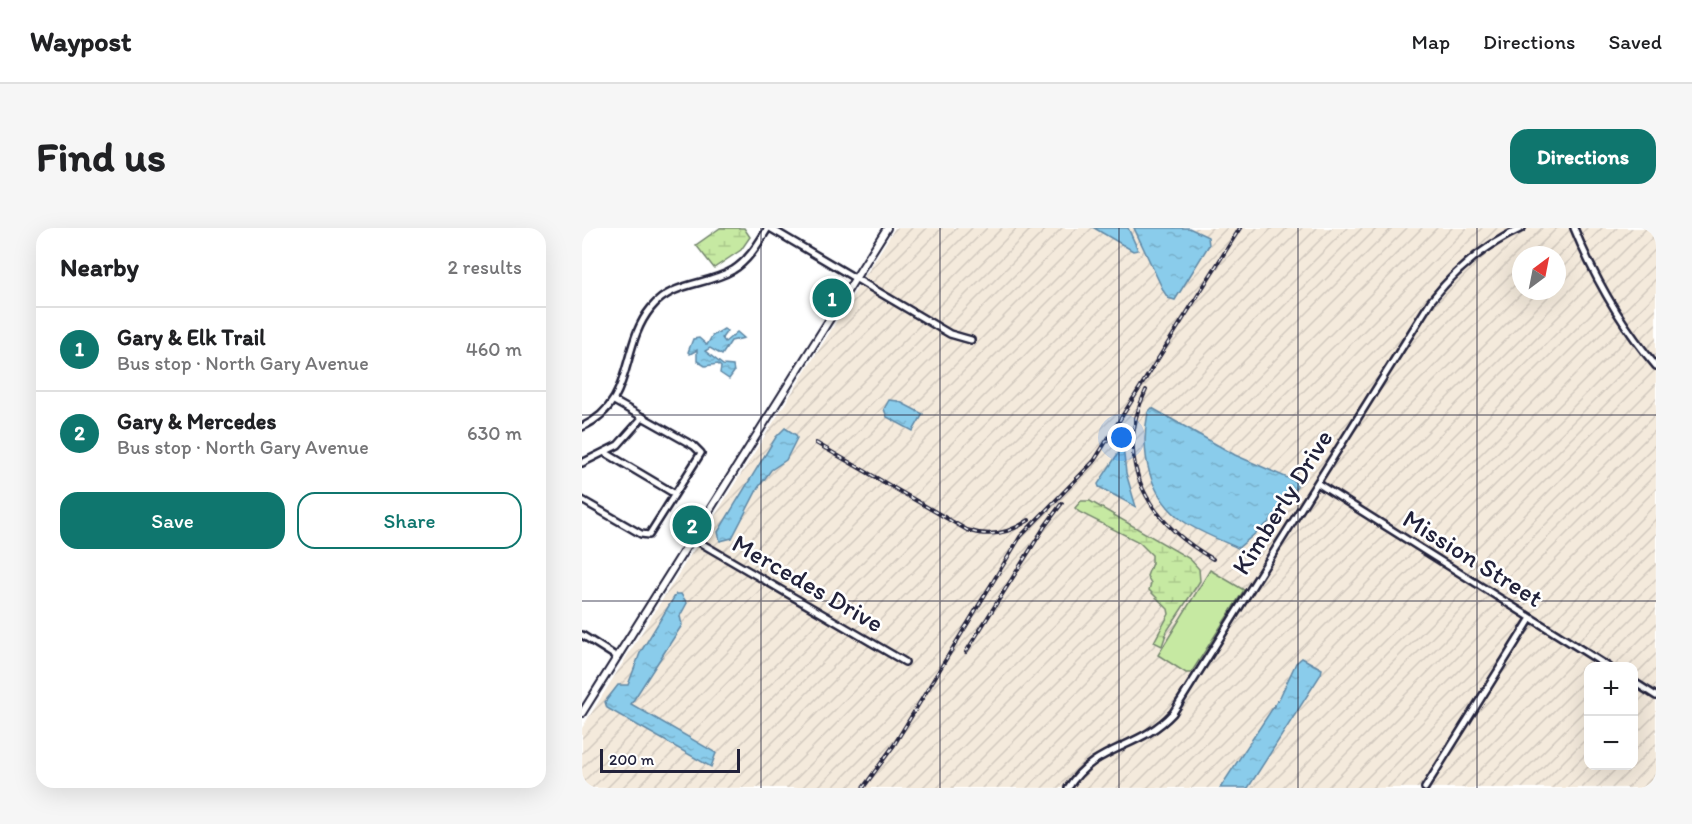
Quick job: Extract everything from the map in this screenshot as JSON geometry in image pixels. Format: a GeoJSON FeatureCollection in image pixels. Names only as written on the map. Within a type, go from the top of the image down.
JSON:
{"type":"FeatureCollection","features":[{"type":"Feature","properties":{"kind":"street"},"geometry":{"type":"LineString","coordinates":[[582,428],[601,416],[614,401],[640,325],[653,305],[666,294],[681,286],[732,270],[751,255],[769,228],[950,334],[971,340]]}},
{"type":"Feature","properties":{"kind":"street"},"geometry":{"type":"LineString","coordinates":[[582,713],[886,228]]}},
{"type":"Feature","properties":{"kind":"street","name":"Kimberly Drive"},"geometry":{"type":"LineString","coordinates":[[1068,788],[1090,762],[1146,737],[1173,713],[1441,288],[1470,259],[1522,228]]}},
{"type":"Feature","properties":{"kind":"street"},"geometry":{"type":"LineString","coordinates":[[1574,228],[1586,258],[1614,307],[1656,366]]}},
{"type":"Feature","properties":{"kind":"street"},"geometry":{"type":"LineString","coordinates":[[582,500],[641,534],[649,535],[700,453],[694,446],[614,401]]}},
{"type":"Feature","properties":{"kind":"street"},"geometry":{"type":"LineString","coordinates":[[582,463],[606,453],[626,437],[643,417]]}},
{"type":"Feature","properties":{"kind":"street"},"geometry":{"type":"LineString","coordinates":[[606,453],[675,494]]}},
{"type":"Feature","properties":{"kind":"street","name":"Mission Street"},"geometry":{"type":"LineString","coordinates":[[1317,483],[1603,662]]}},
{"type":"Feature","properties":{"kind":"street","name":"Mercedes Drive"},"geometry":{"type":"LineString","coordinates":[[692,538],[905,662]]}},
{"type":"Feature","properties":{"kind":"street"},"geometry":{"type":"LineString","coordinates":[[1425,788],[1531,618]]}},
{"type":"Feature","properties":{"kind":"street"},"geometry":{"type":"LineString","coordinates":[[582,635],[617,657]]}},
{"type":"Feature","properties":{"kind":"street"},"geometry":{"type":"LineString","coordinates":[[1638,684],[1656,696]]}},
{"type":"Feature","properties":{"kind":"shaded area"},"geometry":{"type":"Polygon","coordinates":[[[895,228],[1656,228],[1656,788],[582,788],[582,728],[895,228]]]}},
{"type":"Feature","properties":{"kind":"green space"},"geometry":{"type":"Polygon","coordinates":[[[720,228],[744,228],[750,237],[741,250],[714,268],[696,245],[720,228]]]}},
{"type":"Feature","properties":{"kind":"green space"},"geometry":{"type":"Polygon","coordinates":[[[1081,501],[1090,501],[1190,559],[1199,569],[1200,581],[1167,631],[1162,646],[1154,642],[1169,614],[1168,609],[1149,590],[1151,583],[1147,576],[1152,563],[1152,555],[1139,542],[1079,512],[1075,508],[1081,501]]]}},
{"type":"Feature","properties":{"kind":"green space"},"geometry":{"type":"Polygon","coordinates":[[[1210,570],[1244,590],[1191,673],[1186,673],[1158,655],[1210,570]]]}},
{"type":"Feature","properties":{"kind":"water"},"geometry":{"type":"Polygon","coordinates":[[[1094,228],[1128,228],[1138,250],[1133,251],[1094,228]]]}},
{"type":"Feature","properties":{"kind":"water"},"geometry":{"type":"Polygon","coordinates":[[[1134,228],[1189,228],[1208,237],[1209,245],[1175,300],[1168,298],[1164,292],[1134,228]]]}},
{"type":"Feature","properties":{"kind":"water"},"geometry":{"type":"Polygon","coordinates":[[[724,329],[727,331],[722,338],[725,342],[737,332],[744,338],[731,341],[722,355],[710,348],[705,351],[723,365],[733,366],[734,372],[729,379],[720,373],[721,367],[718,364],[705,366],[697,361],[697,350],[690,354],[688,352],[693,339],[699,338],[707,345],[712,336],[724,329]]]}},
{"type":"Feature","properties":{"kind":"water"},"geometry":{"type":"Polygon","coordinates":[[[889,400],[898,401],[923,414],[913,431],[887,417],[884,409],[889,400]]]}},
{"type":"Feature","properties":{"kind":"water"},"geometry":{"type":"Polygon","coordinates":[[[1152,408],[1235,455],[1297,482],[1297,487],[1269,522],[1238,548],[1196,529],[1171,511],[1154,486],[1146,458],[1145,443],[1148,412],[1152,408]]]}},
{"type":"Feature","properties":{"kind":"water"},"geometry":{"type":"Polygon","coordinates":[[[785,428],[797,438],[786,460],[771,470],[758,488],[732,538],[720,541],[718,532],[776,437],[785,428]]]}},
{"type":"Feature","properties":{"kind":"water"},"geometry":{"type":"Polygon","coordinates":[[[1123,446],[1126,473],[1136,507],[1099,487],[1098,484],[1123,446]]]}},
{"type":"Feature","properties":{"kind":"water"},"geometry":{"type":"Polygon","coordinates":[[[676,594],[681,594],[687,603],[680,616],[682,625],[631,704],[716,753],[711,767],[607,708],[605,702],[618,685],[628,685],[640,653],[676,594]]]}},
{"type":"Feature","properties":{"kind":"water"},"geometry":{"type":"Polygon","coordinates":[[[1302,658],[1322,669],[1321,674],[1248,788],[1220,788],[1280,697],[1296,663],[1302,658]]]}},
{"type":"Feature","properties":{"kind":"railway"},"geometry":{"type":"LineString","coordinates":[[863,788],[894,745],[1020,537],[1094,461],[1240,228]]}},
{"type":"Feature","properties":{"kind":"railway"},"geometry":{"type":"LineString","coordinates":[[1146,390],[1136,417],[1133,443],[1135,466],[1143,489],[1155,509],[1171,528],[1213,559]]}},
{"type":"Feature","properties":{"kind":"railway"},"geometry":{"type":"LineString","coordinates":[[816,443],[967,530],[984,534],[1000,533],[1029,520]]}},
{"type":"Feature","properties":{"kind":"railway"},"geometry":{"type":"LineString","coordinates":[[966,652],[1045,526],[1062,503]]}},
{"type":"Feature","properties":{"kind":"place","name":"Gary & Elk Trail"},"geometry":{"type":"Point","coordinates":[832,298]}},
{"type":"Feature","properties":{"kind":"place","name":"Gary & Mercedes"},"geometry":{"type":"Point","coordinates":[692,525]}}]}
